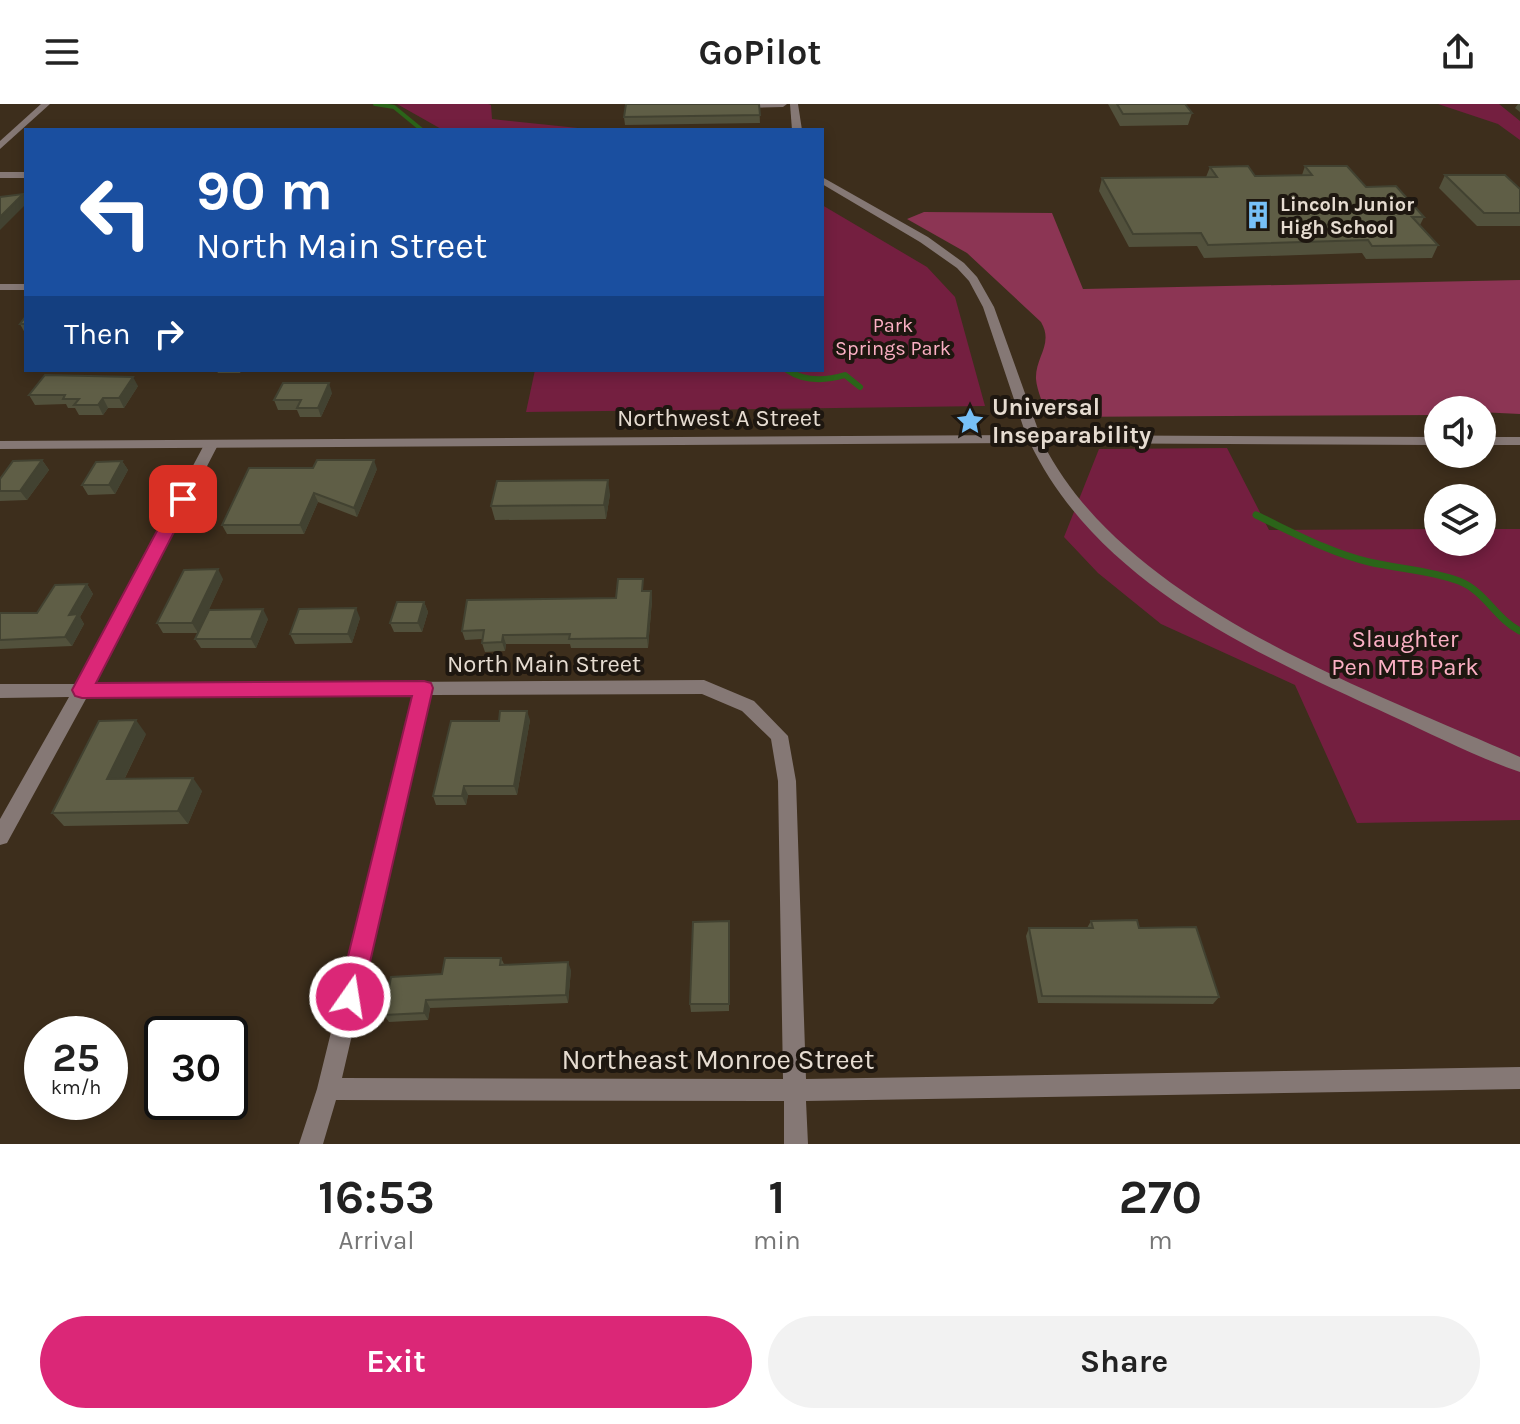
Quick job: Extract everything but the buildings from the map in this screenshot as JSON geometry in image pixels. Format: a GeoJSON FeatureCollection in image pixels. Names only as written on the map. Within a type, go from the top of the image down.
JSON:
{"type":"FeatureCollection","features":[{"type":"Feature","properties":{"kind":"street"},"geometry":{"type":"LineString","coordinates":[[0,146],[46,104]]}},
{"type":"Feature","properties":{"kind":"street"},"geometry":{"type":"LineString","coordinates":[[733,105],[783,104]]}},
{"type":"Feature","properties":{"kind":"street"},"geometry":{"type":"LineString","coordinates":[[794,104],[797,128]]}},
{"type":"Feature","properties":{"kind":"street"},"geometry":{"type":"LineString","coordinates":[[0,175],[24,175]]}},
{"type":"Feature","properties":{"kind":"street"},"geometry":{"type":"LineString","coordinates":[[824,181],[939,250],[972,278],[986,299],[1033,441],[1050,470],[1089,521],[1167,589],[1248,638],[1520,765]]}},
{"type":"Feature","properties":{"kind":"street"},"geometry":{"type":"LineString","coordinates":[[0,287],[24,287]]}},
{"type":"Feature","properties":{"kind":"street","name":"Northwest A Street"},"geometry":{"type":"LineString","coordinates":[[0,445],[613,440],[1424,441]]}},
{"type":"Feature","properties":{"kind":"street"},"geometry":{"type":"LineString","coordinates":[[1496,441],[1520,441]]}},
{"type":"Feature","properties":{"kind":"street"},"geometry":{"type":"LineString","coordinates":[[0,837],[82,690],[211,445]]}},
{"type":"Feature","properties":{"kind":"street","name":"North Main Street"},"geometry":{"type":"LineString","coordinates":[[0,691],[704,687],[748,706],[779,736],[787,781],[795,1090]]}},
{"type":"Feature","properties":{"kind":"street"},"geometry":{"type":"LineString","coordinates":[[311,1144],[328,1089],[424,688]]}},
{"type":"Feature","properties":{"kind":"street","name":"Northeast Monroe Street"},"geometry":{"type":"LineString","coordinates":[[328,1089],[795,1090],[1520,1078]]}},
{"type":"Feature","properties":{"kind":"street"},"geometry":{"type":"LineString","coordinates":[[795,1090],[796,1144]]}},
{"type":"Feature","properties":{"kind":"green space"},"geometry":{"type":"Polygon","coordinates":[[[397,104],[488,104],[491,105],[492,119],[578,128],[439,128],[397,104]]]}},
{"type":"Feature","properties":{"kind":"green space"},"geometry":{"type":"Polygon","coordinates":[[[1438,104],[1499,104],[1520,121],[1520,140],[1498,124],[1438,104]]]}},
{"type":"Feature","properties":{"kind":"green space","name":"Park Springs Park"},"geometry":{"type":"Polygon","coordinates":[[[824,206],[927,267],[955,297],[985,406],[526,412],[535,372],[824,372],[824,206]]]}},
{"type":"Feature","properties":{"kind":"green space","name":"Slaughter Pen MTB Park"},"geometry":{"type":"Polygon","coordinates":[[[1227,448],[1269,530],[1424,529],[1424,556],[1496,556],[1496,529],[1520,529],[1520,820],[1357,823],[1295,685],[1161,624],[1098,573],[1064,537],[1099,449],[1227,448]]]}},
{"type":"Feature","properties":{"kind":"shaded area"},"geometry":{"type":"Polygon","coordinates":[[[924,212],[1052,213],[1083,289],[1520,280],[1520,414],[1496,413],[1496,396],[1424,396],[1424,415],[1048,417],[1036,379],[1046,337],[1041,322],[967,253],[907,219],[924,212]]]}},
{"type":"Feature","properties":{"kind":"waterway"},"geometry":{"type":"LineString","coordinates":[[375,104],[394,107],[420,128]]}},
{"type":"Feature","properties":{"kind":"waterway"},"geometry":{"type":"LineString","coordinates":[[791,372],[815,379],[845,375],[860,387]]}},
{"type":"Feature","properties":{"kind":"waterway"},"geometry":{"type":"LineString","coordinates":[[1256,515],[1311,542],[1354,558],[1459,581],[1476,591],[1504,620],[1520,631]]}},
{"type":"Feature","properties":{"kind":"place","name":"Lincoln Junior High School"},"geometry":{"type":"Point","coordinates":[1258,215]}},
{"type":"Feature","properties":{"kind":"place","name":"Universal Inseparability"},"geometry":{"type":"Point","coordinates":[970,421]}},
{"type":"Feature","properties":{"kind":"route"},"geometry":{"type":"LineString","coordinates":[[183,499],[82,690],[424,688],[350,997]]}}]}
